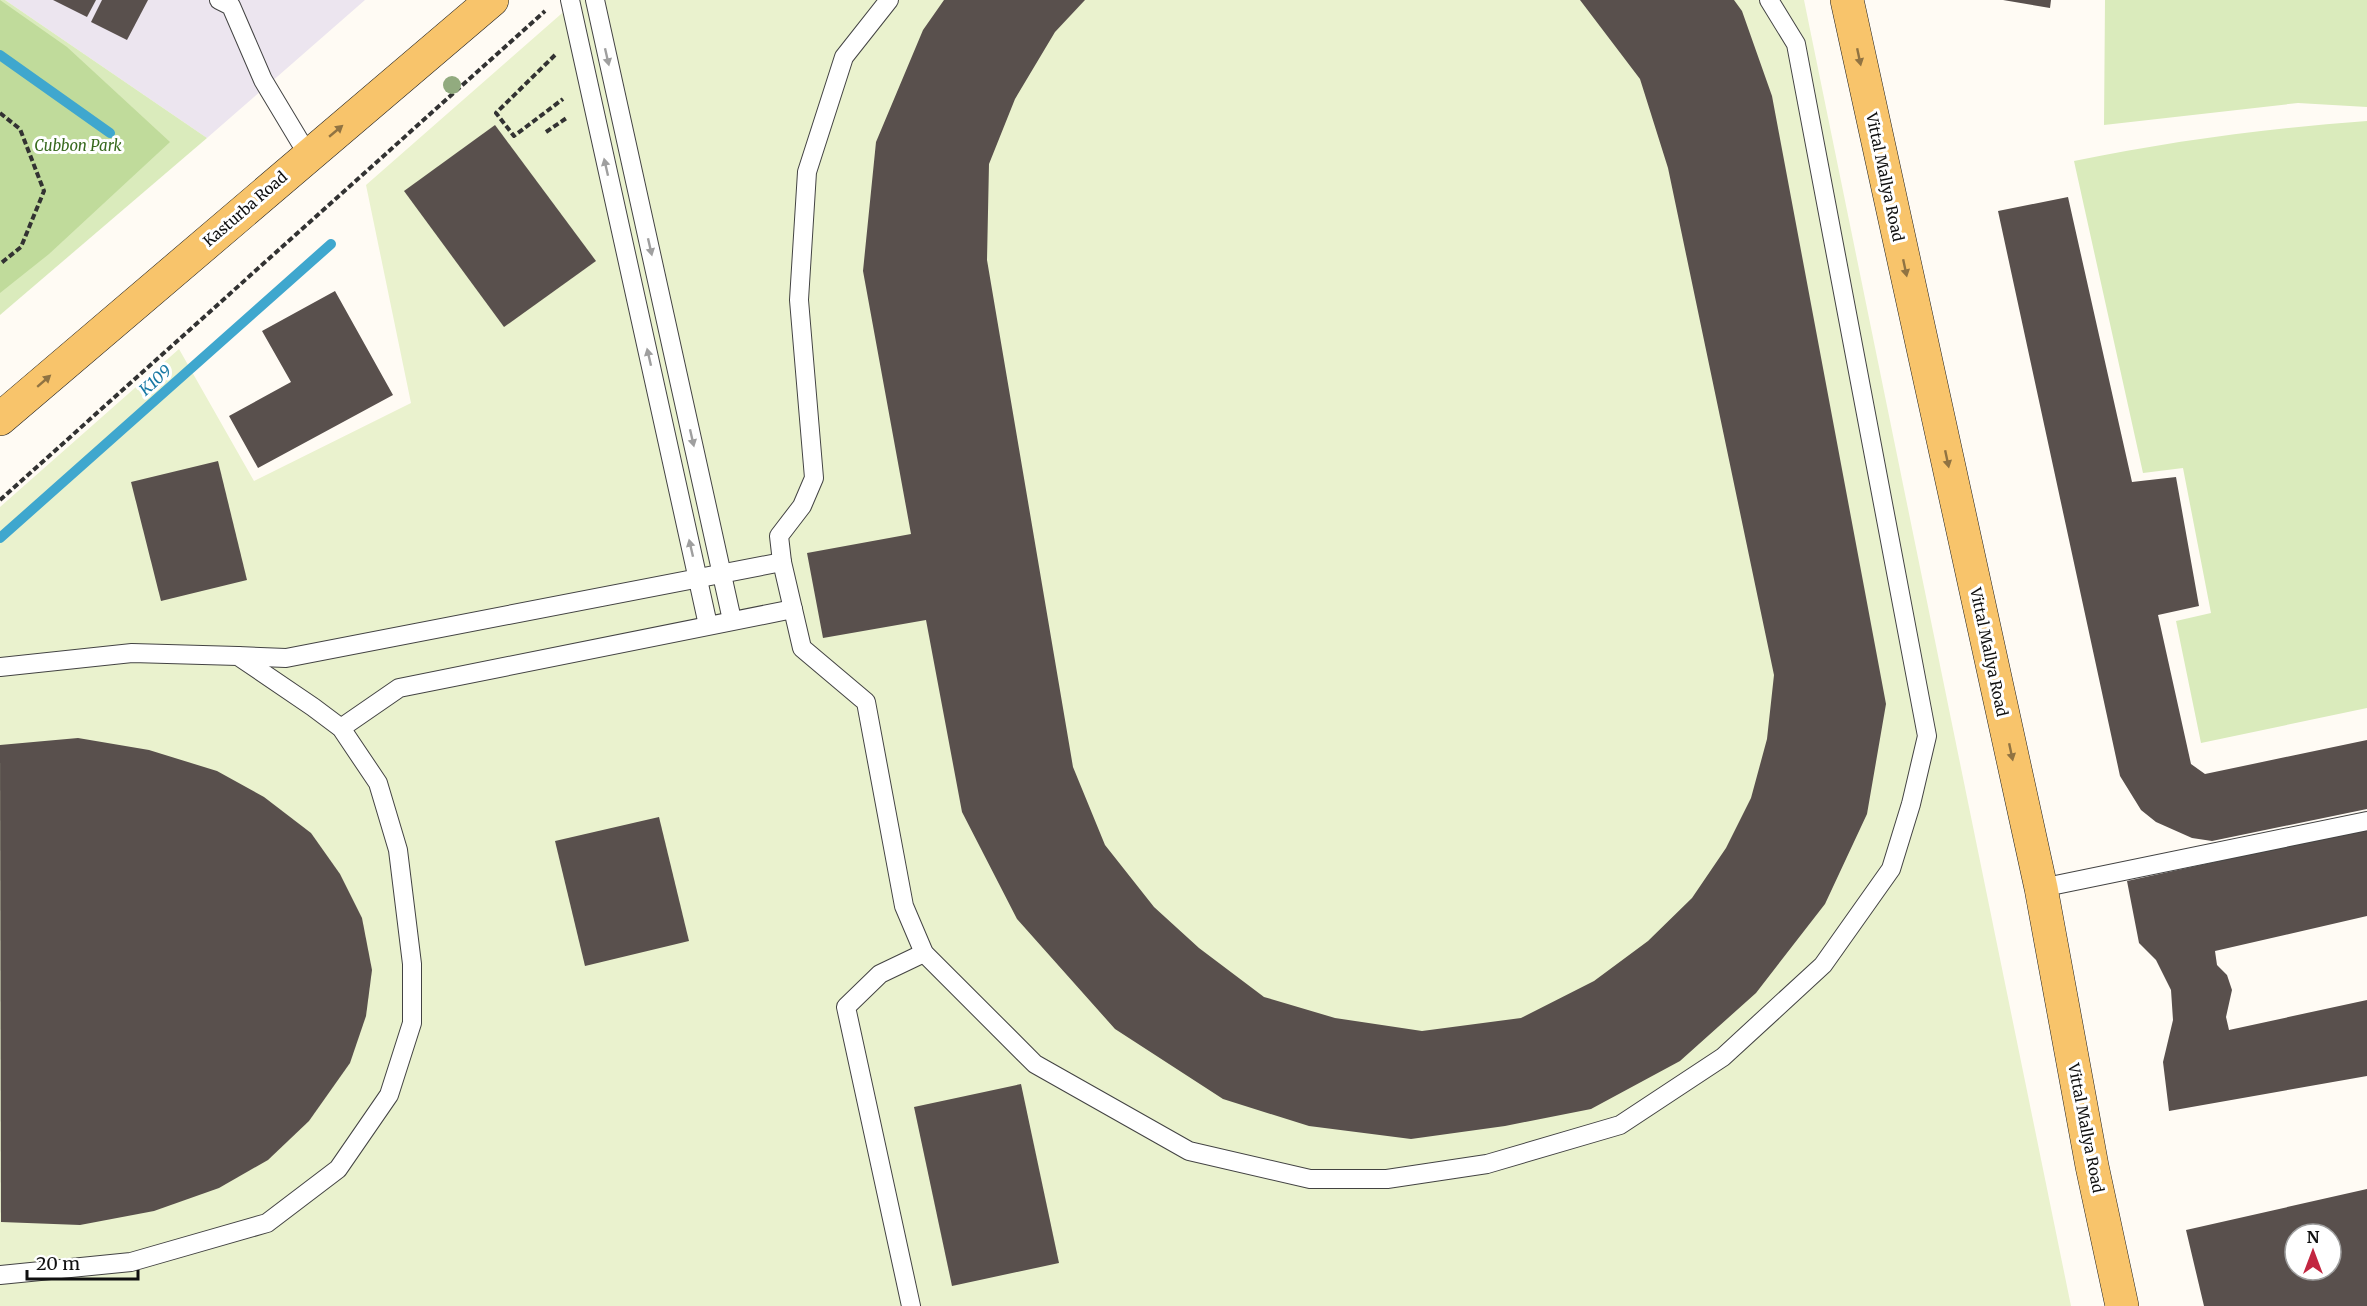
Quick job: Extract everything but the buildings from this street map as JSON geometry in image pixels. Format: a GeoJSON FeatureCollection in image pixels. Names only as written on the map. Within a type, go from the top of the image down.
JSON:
{"type":"FeatureCollection","features":[{"type":"Feature","properties":{"kind":"main road","name":"Kasturba Road"},"geometry":{"type":"LineString","coordinates":[[0,419],[492,0]]}},
{"type":"Feature","properties":{"kind":"main road","name":"Vittal Mallya Road"},"geometry":{"type":"LineString","coordinates":[[1847,0],[2042,888],[2092,1166],[2122,1306]]}},
{"type":"Feature","properties":{"kind":"lane"},"geometry":{"type":"LineString","coordinates":[[219,0],[231,6],[263,80],[308,155]]}},
{"type":"Feature","properties":{"kind":"lane"},"geometry":{"type":"LineString","coordinates":[[570,0],[708,625]]}},
{"type":"Feature","properties":{"kind":"lane"},"geometry":{"type":"LineString","coordinates":[[595,0],[732,620]]}},
{"type":"Feature","properties":{"kind":"lane"},"geometry":{"type":"LineString","coordinates":[[889,0],[844,57],[807,172],[799,300],[814,478],[802,506],[779,536],[782,562],[802,648],[866,702],[903,906],[924,953],[1035,1064],[1189,1151],[1310,1179],[1387,1179],[1487,1164],[1620,1125],[1723,1057],[1823,965],[1891,869],[1911,804],[1926,736],[1796,44],[1769,0]]}},
{"type":"Feature","properties":{"kind":"lane"},"geometry":{"type":"LineString","coordinates":[[0,667],[132,653],[286,658],[782,562]]}},
{"type":"Feature","properties":{"kind":"lane"},"geometry":{"type":"LineString","coordinates":[[341,728],[399,688],[793,609]]}},
{"type":"Feature","properties":{"kind":"lane"},"geometry":{"type":"LineString","coordinates":[[0,1275],[131,1262],[267,1223],[338,1169],[389,1095],[412,1023],[412,964],[398,850],[378,783],[341,728],[238,656]]}},
{"type":"Feature","properties":{"kind":"lane"},"geometry":{"type":"LineString","coordinates":[[2042,888],[2367,821]]}},
{"type":"Feature","properties":{"kind":"lane"},"geometry":{"type":"LineString","coordinates":[[912,1306],[846,1007],[880,974],[924,953]]}},
{"type":"Feature","properties":{"kind":"path"},"geometry":{"type":"LineString","coordinates":[[0,500],[548,8]]}},
{"type":"Feature","properties":{"kind":"path"},"geometry":{"type":"LineString","coordinates":[[577,34],[496,113],[514,136],[587,81]]}},
{"type":"Feature","properties":{"kind":"path"},"geometry":{"type":"LineString","coordinates":[[0,113],[20,129],[44,191],[21,247],[0,264]]}},
{"type":"Feature","properties":{"kind":"shaded area"},"geometry":{"type":"Polygon","coordinates":[[[5,0],[365,0],[207,138],[5,0]]]}},
{"type":"Feature","properties":{"kind":"green space","name":"Cubbon Park"},"geometry":{"type":"Polygon","coordinates":[[[0,0],[5,0],[207,138],[0,315],[0,0]]]}},
{"type":"Feature","properties":{"kind":"green space","name":"Cubbon Park"},"geometry":{"type":"Polygon","coordinates":[[[0,0],[67,47],[170,142],[49,254],[0,293],[0,0]]]}},
{"type":"Feature","properties":{"kind":"green space"},"geometry":{"type":"Polygon","coordinates":[[[577,0],[1804,0],[2071,1306],[0,1306],[0,507],[179,349],[254,481],[411,403],[366,185],[577,0]]]}},
{"type":"Feature","properties":{"kind":"green space"},"geometry":{"type":"Polygon","coordinates":[[[2105,0],[2367,0],[2367,107],[2298,103],[2104,125],[2105,0]]]}},
{"type":"Feature","properties":{"kind":"green space"},"geometry":{"type":"Polygon","coordinates":[[[2367,121],[2367,708],[2201,743],[2176,621],[2211,613],[2183,468],[2143,473],[2074,161],[2220,136],[2367,121]]]}},
{"type":"Feature","properties":{"kind":"waterway"},"geometry":{"type":"LineString","coordinates":[[0,55],[110,133]]}},
{"type":"Feature","properties":{"kind":"waterway","name":"K109"},"geometry":{"type":"LineString","coordinates":[[0,538],[331,244]]}}]}
